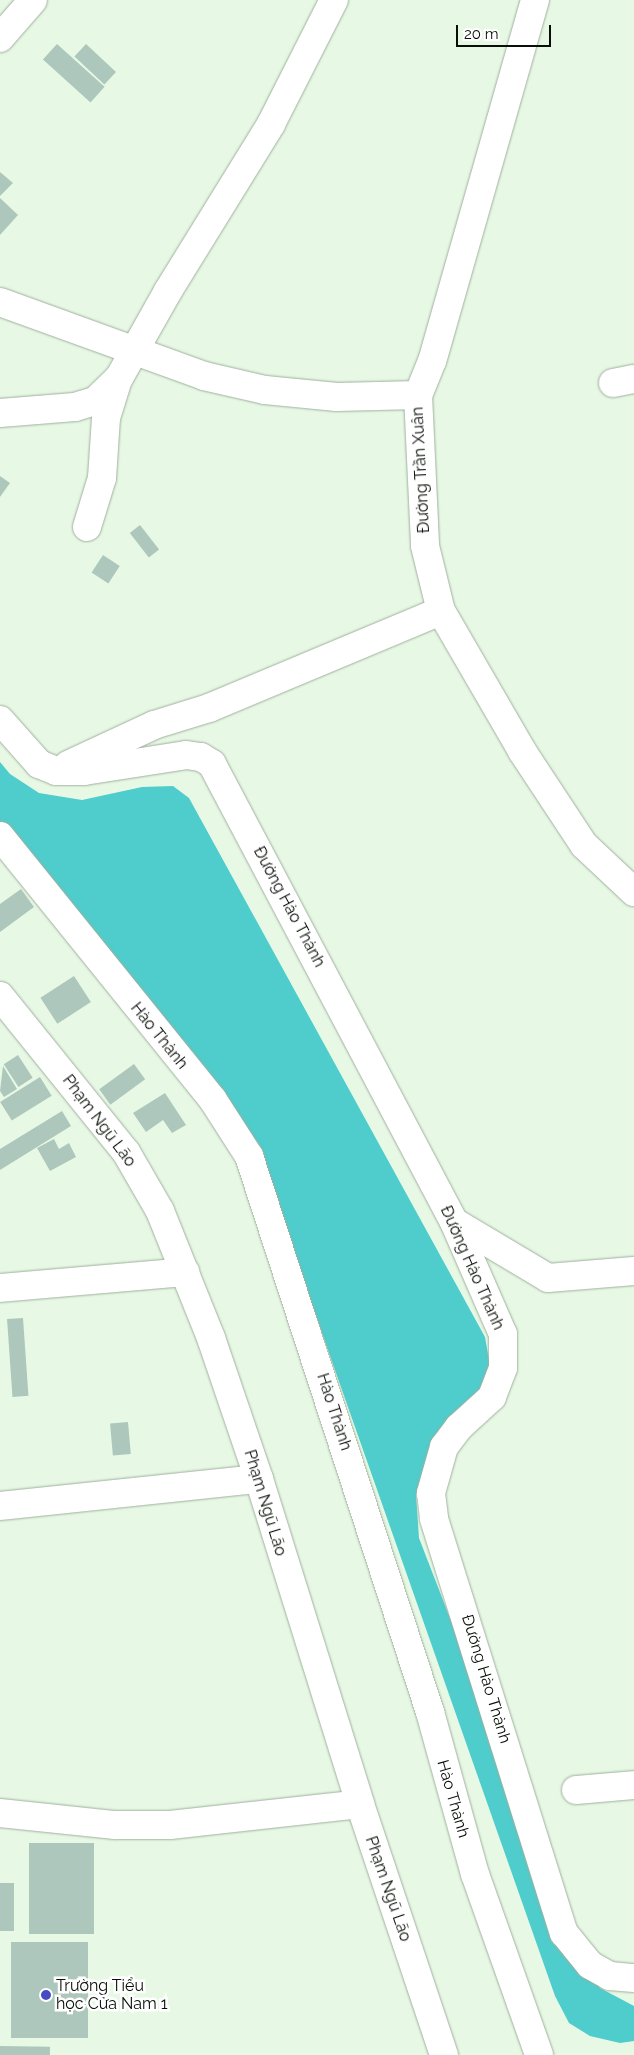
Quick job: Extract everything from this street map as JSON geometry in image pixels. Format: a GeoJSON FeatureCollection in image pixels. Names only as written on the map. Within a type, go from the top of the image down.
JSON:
{"type":"FeatureCollection","features":[{"type":"Feature","properties":{"kind":"street"},"geometry":{"type":"LineString","coordinates":[[0,38],[33,0]]}},
{"type":"Feature","properties":{"kind":"street"},"geometry":{"type":"LineString","coordinates":[[87,527],[102,478],[106,418],[119,378],[168,291],[271,124],[334,0]]}},
{"type":"Feature","properties":{"kind":"street","name":"Đường Trần Xuân"},"geometry":{"type":"LineString","coordinates":[[535,0],[432,361],[418,395],[421,508],[425,546],[441,611],[522,751],[584,845],[634,892]]}},
{"type":"Feature","properties":{"kind":"street"},"geometry":{"type":"LineString","coordinates":[[0,302],[204,376],[265,390],[337,398],[418,395]]}},
{"type":"Feature","properties":{"kind":"street"},"geometry":{"type":"LineString","coordinates":[[0,413],[75,407],[95,401],[119,378]]}},
{"type":"Feature","properties":{"kind":"street"},"geometry":{"type":"LineString","coordinates":[[56,771],[154,725],[218,704],[441,611]]}},
{"type":"Feature","properties":{"kind":"street","name":"Đường Hào Thành"},"geometry":{"type":"LineString","coordinates":[[0,720],[39,764],[56,771],[84,771],[186,756],[201,757],[212,764],[454,1222],[503,1334],[503,1368],[492,1397],[459,1427],[444,1447],[431,1493],[434,1519],[564,1933],[590,1965],[610,1976],[634,1978]]}},
{"type":"Feature","properties":{"kind":"street","name":"Hào Thành"},"geometry":{"type":"LineString","coordinates":[[0,836],[213,1100],[249,1156],[430,1712],[475,1874],[539,2055]]}},
{"type":"Feature","properties":{"kind":"street","name":"Phạm Ngũ Lão"},"geometry":{"type":"LineString","coordinates":[[0,996],[126,1152],[160,1211],[211,1338],[259,1479],[360,1804],[444,2055]]}},
{"type":"Feature","properties":{"kind":"street"},"geometry":{"type":"LineString","coordinates":[[454,1222],[548,1278],[634,1271]]}},
{"type":"Feature","properties":{"kind":"street"},"geometry":{"type":"LineString","coordinates":[[0,1288],[184,1272]]}},
{"type":"Feature","properties":{"kind":"street"},"geometry":{"type":"LineString","coordinates":[[0,1506],[259,1479]]}},
{"type":"Feature","properties":{"kind":"street"},"geometry":{"type":"LineString","coordinates":[[576,1790],[634,1785]]}},
{"type":"Feature","properties":{"kind":"street"},"geometry":{"type":"LineString","coordinates":[[0,1813],[115,1825],[170,1825],[360,1804]]}},
{"type":"Feature","properties":{"kind":"water"},"geometry":{"type":"Polygon","coordinates":[[[0,762],[10,774],[39,793],[82,800],[142,787],[173,786],[189,798],[485,1337],[492,1376],[428,1465],[416,1494],[419,1538],[582,1960],[600,1988],[634,2006],[634,2041],[620,2043],[590,2036],[569,2023],[555,1996],[271,1188],[0,825],[0,762]]]}},
{"type":"Feature","properties":{"kind":"building"},"geometry":{"type":"Polygon","coordinates":[[[57,44],[105,87],[91,102],[43,60],[57,44]]]}},
{"type":"Feature","properties":{"kind":"building"},"geometry":{"type":"Polygon","coordinates":[[[86,44],[116,72],[104,84],[74,56],[86,44]]]}},
{"type":"Feature","properties":{"kind":"building"},"geometry":{"type":"Polygon","coordinates":[[[0,172],[13,183],[0,196],[0,172]]]}},
{"type":"Feature","properties":{"kind":"building"},"geometry":{"type":"Polygon","coordinates":[[[0,198],[18,215],[0,235],[0,198]]]}},
{"type":"Feature","properties":{"kind":"building"},"geometry":{"type":"Polygon","coordinates":[[[0,476],[10,483],[0,497],[0,476]]]}},
{"type":"Feature","properties":{"kind":"building"},"geometry":{"type":"Polygon","coordinates":[[[140,525],[159,549],[149,557],[130,533],[140,525]]]}},
{"type":"Feature","properties":{"kind":"building"},"geometry":{"type":"Polygon","coordinates":[[[103,555],[120,566],[108,584],[92,573],[103,555]]]}},
{"type":"Feature","properties":{"kind":"building"},"geometry":{"type":"Polygon","coordinates":[[[21,889],[34,907],[0,932],[0,904],[21,889]]]}},
{"type":"Feature","properties":{"kind":"building"},"geometry":{"type":"Polygon","coordinates":[[[74,976],[91,1002],[57,1024],[40,998],[74,976]]]}},
{"type":"Feature","properties":{"kind":"building"},"geometry":{"type":"Polygon","coordinates":[[[18,1055],[33,1078],[18,1087],[4,1064],[18,1055]]]}},
{"type":"Feature","properties":{"kind":"building"},"geometry":{"type":"Polygon","coordinates":[[[134,1064],[145,1079],[110,1105],[99,1089],[134,1064]]]}},
{"type":"Feature","properties":{"kind":"building"},"geometry":{"type":"Polygon","coordinates":[[[3,1066],[17,1089],[4,1097],[0,1091],[3,1066]]]}},
{"type":"Feature","properties":{"kind":"building"},"geometry":{"type":"Polygon","coordinates":[[[40,1077],[52,1096],[12,1121],[0,1102],[40,1077]]]}},
{"type":"Feature","properties":{"kind":"building"},"geometry":{"type":"Polygon","coordinates":[[[165,1093],[186,1125],[172,1133],[163,1120],[146,1132],[133,1113],[165,1093]]]}},
{"type":"Feature","properties":{"kind":"building"},"geometry":{"type":"Polygon","coordinates":[[[62,1111],[71,1126],[0,1170],[0,1149],[62,1111]]]}},
{"type":"Feature","properties":{"kind":"building"},"geometry":{"type":"Polygon","coordinates":[[[54,1139],[59,1149],[69,1143],[76,1157],[50,1171],[37,1148],[54,1139]]]}},
{"type":"Feature","properties":{"kind":"building"},"geometry":{"type":"Polygon","coordinates":[[[23,1318],[28,1396],[12,1397],[7,1319],[23,1318]]]}},
{"type":"Feature","properties":{"kind":"building"},"geometry":{"type":"Polygon","coordinates":[[[128,1422],[131,1454],[113,1455],[110,1424],[128,1422]]]}},
{"type":"Feature","properties":{"kind":"building"},"geometry":{"type":"Polygon","coordinates":[[[29,1843],[94,1843],[94,1934],[29,1934],[29,1843]]]}},
{"type":"Feature","properties":{"kind":"building"},"geometry":{"type":"Polygon","coordinates":[[[0,1883],[14,1883],[14,1931],[0,1931],[0,1883]]]}},
{"type":"Feature","properties":{"kind":"building"},"geometry":{"type":"Polygon","coordinates":[[[11,1942],[88,1942],[88,2038],[11,2038],[11,1942]]]}},
{"type":"Feature","properties":{"kind":"building"},"geometry":{"type":"Polygon","coordinates":[[[0,2046],[50,2047],[50,2055],[0,2055],[0,2046]]]}},
{"type":"Feature","properties":{"kind":"place","name":"Trường Tiểu học Cửa Nam 1"},"geometry":{"type":"Point","coordinates":[46,1995]}}]}
